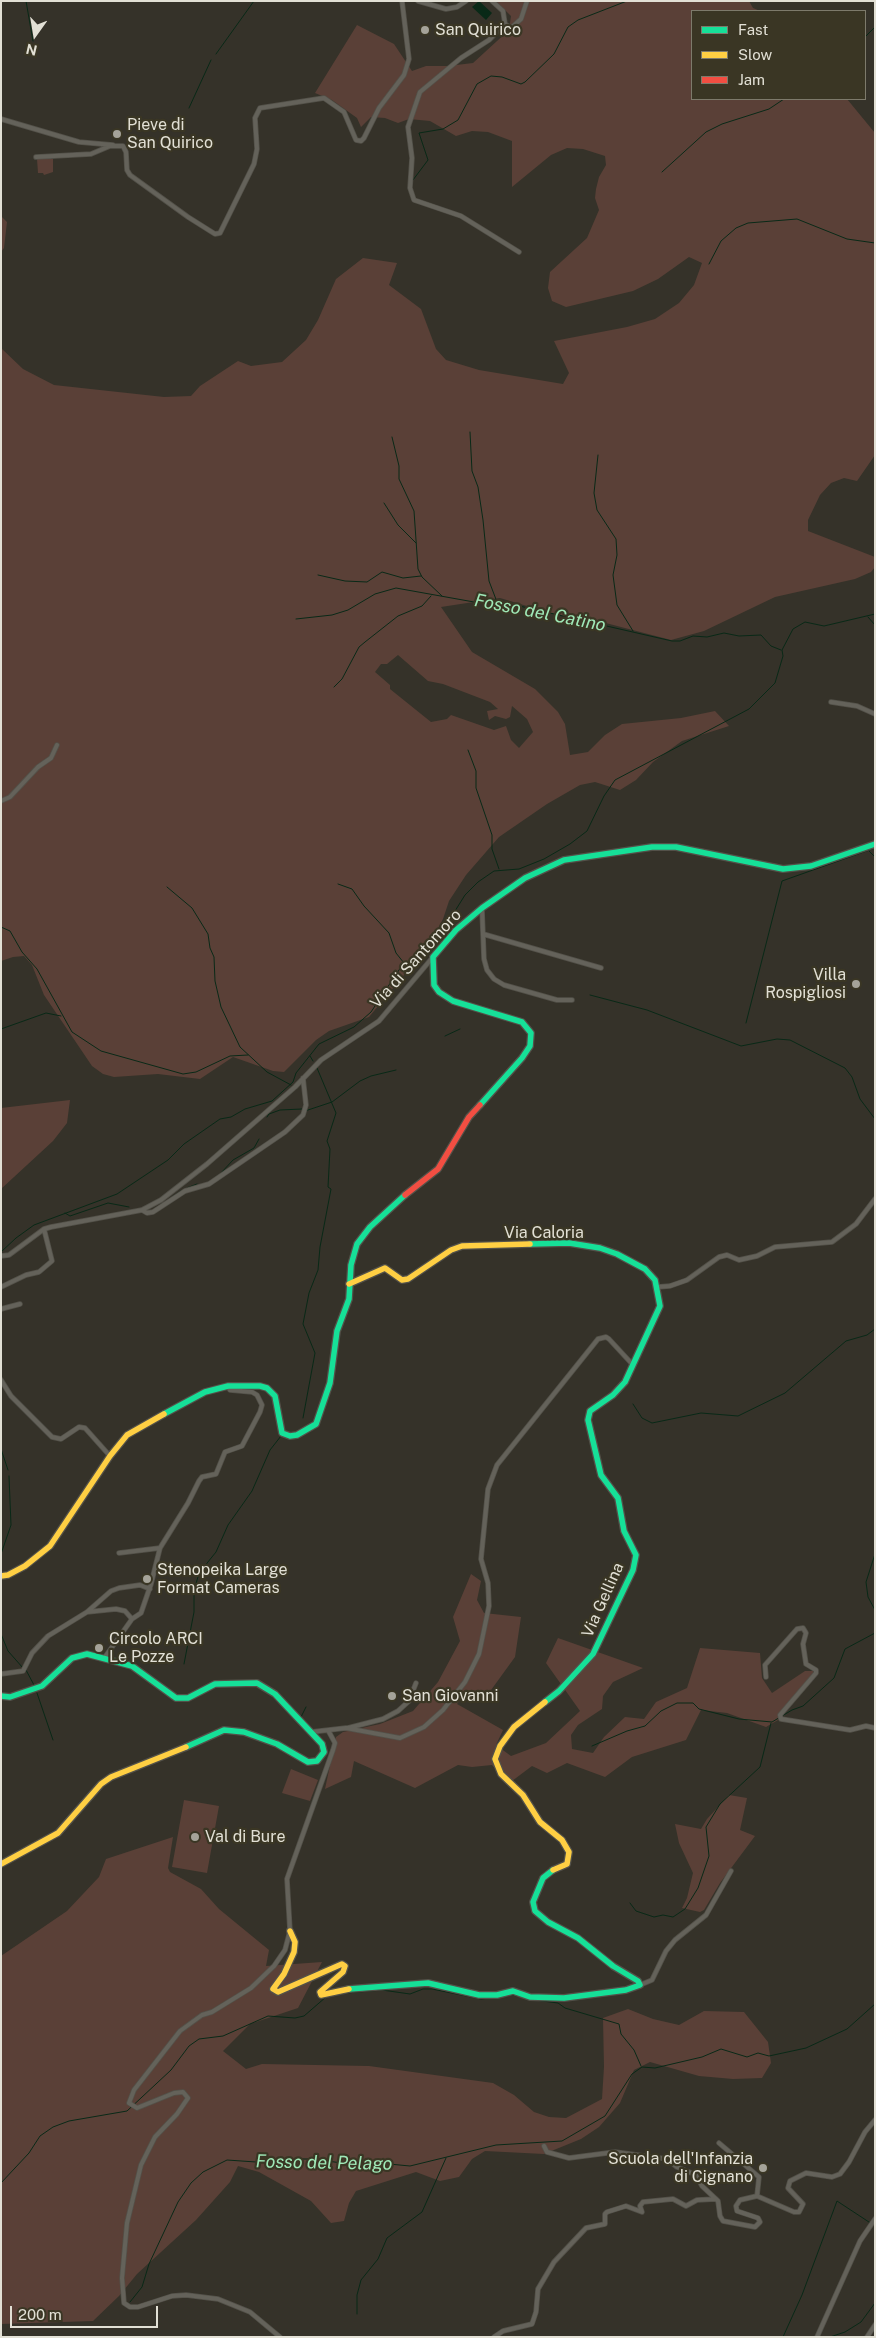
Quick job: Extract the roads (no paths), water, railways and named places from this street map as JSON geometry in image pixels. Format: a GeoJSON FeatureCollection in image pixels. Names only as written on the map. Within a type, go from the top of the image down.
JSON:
{"type":"FeatureCollection","features":[{"type":"Feature","properties":{"kind":"main road","name":"Via di Santomoro"},"geometry":{"type":"LineString","coordinates":[[433,957],[456,930],[482,908],[525,878],[564,860],[586,855],[676,847],[783,869],[811,866],[875,844]]}},
{"type":"Feature","properties":{"kind":"main road"},"geometry":{"type":"LineString","coordinates":[[1,1576],[16,1572],[43,1553],[110,1456],[134,1430],[205,1392],[228,1386],[260,1386],[272,1392],[275,1396],[280,1430],[286,1435],[296,1435],[312,1428],[319,1418],[330,1383],[337,1331],[347,1303],[354,1253],[364,1234],[396,1202],[438,1169],[468,1117],[522,1058],[530,1046],[530,1033],[522,1022],[457,1003],[439,992],[432,976],[433,957]]}},
{"type":"Feature","properties":{"kind":"main road","name":"Via Caloria"},"geometry":{"type":"LineString","coordinates":[[349,1284],[385,1268],[402,1280],[408,1279],[451,1250],[462,1246],[569,1243],[600,1248],[617,1254],[653,1275],[657,1287]]}},
{"type":"Feature","properties":{"kind":"main road"},"geometry":{"type":"LineString","coordinates":[[633,1365],[660,1306],[657,1287]]}},
{"type":"Feature","properties":{"kind":"main road","name":"Via Gellina"},"geometry":{"type":"LineString","coordinates":[[633,1365],[625,1382],[613,1395],[590,1411],[588,1420],[601,1475],[618,1498],[624,1531],[636,1556],[635,1562],[593,1654],[559,1691],[518,1723],[500,1746],[495,1763],[501,1774],[524,1796],[540,1822],[562,1840],[569,1852],[567,1864],[548,1873],[540,1883],[533,1902],[535,1911],[548,1922],[578,1938],[613,1966],[638,1981],[640,1985]]}},
{"type":"Feature","properties":{"kind":"main road"},"geometry":{"type":"LineString","coordinates":[[1,1696],[20,1696],[42,1686],[65,1663],[79,1655],[105,1657],[132,1666],[176,1698],[188,1698],[215,1684],[257,1683],[275,1694],[322,1744],[324,1752],[317,1761],[312,1762],[258,1736],[244,1732],[224,1730],[173,1753],[121,1772],[101,1784],[58,1833],[1,1864]]}},
{"type":"Feature","properties":{"kind":"main road"},"geometry":{"type":"LineString","coordinates":[[290,1931],[295,1942],[294,1952],[284,1974],[274,1985],[273,1989],[278,1992],[342,1964],[345,1966],[343,1972],[321,1990],[321,1995],[357,1987],[411,1986],[428,1983],[479,1995],[497,1995],[513,1991],[530,1997],[564,1998],[626,1990],[640,1985]]}},
{"type":"Feature","properties":{"kind":"street"},"geometry":{"type":"LineString","coordinates":[[1,119],[79,142],[118,145],[125,148],[127,170],[130,175],[214,234],[220,233],[254,164],[257,149],[255,118],[260,108],[324,98],[344,112],[356,140],[361,141],[364,138],[379,108],[404,75],[409,59],[402,1]]}},
{"type":"Feature","properties":{"kind":"street"},"geometry":{"type":"LineString","coordinates":[[418,1],[446,9],[456,7],[466,1]]}},
{"type":"Feature","properties":{"kind":"street"},"geometry":{"type":"LineString","coordinates":[[492,1],[503,11],[506,24],[511,28],[516,26],[527,1]]}},
{"type":"Feature","properties":{"kind":"street"},"geometry":{"type":"LineString","coordinates":[[506,24],[489,40],[458,61],[420,92],[408,127],[412,158],[410,188],[414,200],[461,216],[519,252]]}},
{"type":"Feature","properties":{"kind":"street"},"geometry":{"type":"LineString","coordinates":[[36,157],[91,154],[118,145]]}},
{"type":"Feature","properties":{"kind":"street"},"geometry":{"type":"LineString","coordinates":[[831,702],[858,706],[875,714]]}},
{"type":"Feature","properties":{"kind":"street"},"geometry":{"type":"LineString","coordinates":[[1,801],[10,797],[38,767],[51,758],[57,744]]}},
{"type":"Feature","properties":{"kind":"street"},"geometry":{"type":"LineString","coordinates":[[482,908],[485,965],[497,982],[557,1000],[572,1000]]}},
{"type":"Feature","properties":{"kind":"street"},"geometry":{"type":"LineString","coordinates":[[483,934],[602,968]]}},
{"type":"Feature","properties":{"kind":"street","name":"Via di Santomoro"},"geometry":{"type":"LineString","coordinates":[[1,1256],[9,1255],[44,1229],[142,1210],[186,1182],[321,1060],[379,1021],[433,957]]}},
{"type":"Feature","properties":{"kind":"street","name":"Via di Santomoro"},"geometry":{"type":"LineString","coordinates":[[142,1210],[153,1212],[185,1191],[208,1184],[285,1132],[303,1115],[306,1105],[303,1078]]}},
{"type":"Feature","properties":{"kind":"street"},"geometry":{"type":"LineString","coordinates":[[657,1287],[670,1286],[687,1280],[719,1257],[727,1255],[739,1260],[757,1256],[775,1247],[832,1242],[856,1224],[875,1199]]}},
{"type":"Feature","properties":{"kind":"street"},"geometry":{"type":"LineString","coordinates":[[1,1287],[26,1275],[39,1272],[52,1261],[44,1229]]}},
{"type":"Feature","properties":{"kind":"street"},"geometry":{"type":"LineString","coordinates":[[1,1309],[20,1304]]}},
{"type":"Feature","properties":{"kind":"street"},"geometry":{"type":"LineString","coordinates":[[346,1728],[400,1738],[424,1727],[443,1710],[465,1682],[479,1654],[489,1606],[488,1583],[482,1559],[488,1489],[496,1464],[598,1339],[606,1337],[609,1339],[633,1365]]}},
{"type":"Feature","properties":{"kind":"street"},"geometry":{"type":"LineString","coordinates":[[1,1380],[11,1396],[52,1437],[62,1439],[79,1427],[85,1428],[110,1456]]}},
{"type":"Feature","properties":{"kind":"street"},"geometry":{"type":"LineString","coordinates":[[105,1657],[132,1619],[140,1615],[150,1589],[160,1548],[188,1503],[199,1480],[202,1477],[216,1474],[225,1452],[242,1446],[260,1412],[262,1405],[256,1395],[252,1392],[230,1390],[228,1386]]}},
{"type":"Feature","properties":{"kind":"street"},"geometry":{"type":"LineString","coordinates":[[118,1553],[160,1548]]}},
{"type":"Feature","properties":{"kind":"street"},"geometry":{"type":"LineString","coordinates":[[1,1674],[24,1670],[32,1653],[48,1636],[87,1612],[111,1591],[140,1585],[150,1589]]}},
{"type":"Feature","properties":{"kind":"street"},"geometry":{"type":"LineString","coordinates":[[87,1612],[120,1610],[128,1613],[132,1619]]}},
{"type":"Feature","properties":{"kind":"street"},"geometry":{"type":"LineString","coordinates":[[766,1677],[765,1665],[797,1629],[803,1628],[806,1633],[802,1644],[806,1664],[816,1670],[816,1673],[780,1715],[781,1719],[850,1730],[866,1726],[875,1728]]}},
{"type":"Feature","properties":{"kind":"street"},"geometry":{"type":"LineString","coordinates":[[311,1732],[329,1732],[383,1719],[398,1711],[409,1701],[416,1682]]}},
{"type":"Feature","properties":{"kind":"street"},"geometry":{"type":"LineString","coordinates":[[281,2336],[250,2312],[218,2299],[186,2295],[172,2296],[138,2307],[124,2303],[122,2278],[127,2224],[141,2165],[156,2137],[178,2114],[188,2098],[183,2092],[174,2093],[136,2108],[129,2103],[129,2098],[180,2031],[251,1988],[274,1966],[286,1950],[290,1931],[287,1879],[333,1750],[334,1743],[329,1732]]}},
{"type":"Feature","properties":{"kind":"street"},"geometry":{"type":"LineString","coordinates":[[640,1985],[652,1980],[666,1951],[674,1940],[706,1915],[731,1871]]}},
{"type":"Feature","properties":{"kind":"street"},"geometry":{"type":"LineString","coordinates":[[544,2146],[547,2152],[568,2158],[615,2152],[642,2157],[664,2158],[696,2175],[702,2186],[720,2203],[720,2216],[723,2221],[755,2227],[760,2222],[758,2218],[740,2213],[736,2206],[740,2200],[757,2196],[794,2212],[799,2212],[803,2204],[788,2188],[790,2181],[810,2173],[832,2177],[840,2174],[850,2162],[865,2132],[875,2120]]}},
{"type":"Feature","properties":{"kind":"street"},"geometry":{"type":"LineString","coordinates":[[719,2143],[759,2177],[757,2196]]}},
{"type":"Feature","properties":{"kind":"street"},"geometry":{"type":"LineString","coordinates":[[494,2337],[503,2331],[532,2324],[536,2312],[538,2289],[554,2262],[586,2228],[605,2224],[607,2212],[626,2206],[642,2212],[640,2206],[643,2202],[674,2199],[686,2206],[696,2200],[716,2199]]}},
{"type":"Feature","properties":{"kind":"street"},"geometry":{"type":"LineString","coordinates":[[818,2337],[860,2241],[875,2219]]}},
{"type":"Feature","properties":{"kind":"street"},"geometry":{"type":"LineString","coordinates":[[867,2337],[875,2325]]}},
{"type":"Feature","properties":{"kind":"waterway"},"geometry":{"type":"LineString","coordinates":[[26,1],[33,41]]}},
{"type":"Feature","properties":{"kind":"waterway"},"geometry":{"type":"LineString","coordinates":[[216,54],[254,1]]}},
{"type":"Feature","properties":{"kind":"waterway"},"geometry":{"type":"LineString","coordinates":[[413,180],[428,160],[419,133],[443,129],[458,120],[477,84],[491,76],[502,77],[521,84],[525,82],[554,54],[568,27],[578,20],[627,1]]}},
{"type":"Feature","properties":{"kind":"waterway"},"geometry":{"type":"LineString","coordinates":[[866,36],[875,27]]}},
{"type":"Feature","properties":{"kind":"waterway"},"geometry":{"type":"LineString","coordinates":[[189,108],[211,60]]}},
{"type":"Feature","properties":{"kind":"waterway"},"geometry":{"type":"LineString","coordinates":[[662,172],[706,132],[722,124],[769,109],[782,100]]}},
{"type":"Feature","properties":{"kind":"waterway"},"geometry":{"type":"LineString","coordinates":[[709,264],[721,241],[736,228],[748,223],[797,219],[847,239],[875,243]]}},
{"type":"Feature","properties":{"kind":"waterway"},"geometry":{"type":"LineString","coordinates":[[470,432],[472,471],[478,487],[489,581],[497,602],[500,603]]}},
{"type":"Feature","properties":{"kind":"waterway"},"geometry":{"type":"LineString","coordinates":[[392,437],[399,466],[399,479],[414,511],[418,569],[422,577],[442,596]]}},
{"type":"Feature","properties":{"kind":"waterway"},"geometry":{"type":"LineString","coordinates":[[598,455],[594,493],[597,510],[616,539],[617,555],[613,575],[617,605],[633,631]]}},
{"type":"Feature","properties":{"kind":"waterway"},"geometry":{"type":"LineString","coordinates":[[384,503],[398,525],[416,543]]}},
{"type":"Feature","properties":{"kind":"waterway"},"geometry":{"type":"LineString","coordinates":[[318,575],[345,581],[367,582],[382,572],[403,578],[421,576]]}},
{"type":"Feature","properties":{"kind":"waterway","name":"Fosso del Catino"},"geometry":{"type":"LineString","coordinates":[[296,619],[332,615],[348,610],[375,594],[396,588],[474,602],[515,605],[672,641],[680,641],[693,636],[707,637],[724,633],[739,636],[761,635],[771,646],[781,650]]}},
{"type":"Feature","properties":{"kind":"waterway"},"geometry":{"type":"LineString","coordinates":[[334,687],[342,679],[359,647],[398,616],[422,606],[431,596]]}},
{"type":"Feature","properties":{"kind":"waterway"},"geometry":{"type":"LineString","coordinates":[[1,1252],[34,1225],[117,1194],[168,1160],[184,1144],[220,1119],[231,1117],[245,1109],[272,1101],[293,1082],[296,1073],[319,1044],[354,1027],[371,1012],[403,964],[417,957],[445,927],[465,895],[478,882],[494,871],[519,869],[544,859],[570,844],[587,831],[604,796],[615,780],[749,709],[775,683],[783,656],[782,650],[793,629],[805,622],[824,626],[875,614]]}},
{"type":"Feature","properties":{"kind":"waterway"},"geometry":{"type":"LineString","coordinates":[[868,617],[875,625]]}},
{"type":"Feature","properties":{"kind":"waterway"},"geometry":{"type":"LineString","coordinates":[[468,750],[476,771],[476,788],[492,835],[492,849],[499,869]]}},
{"type":"Feature","properties":{"kind":"waterway"},"geometry":{"type":"LineString","coordinates":[[746,1023],[782,881],[875,848]]}},
{"type":"Feature","properties":{"kind":"waterway"},"geometry":{"type":"LineString","coordinates":[[869,851],[875,857]]}},
{"type":"Feature","properties":{"kind":"waterway"},"geometry":{"type":"LineString","coordinates":[[338,884],[352,889],[364,906],[389,933],[396,953],[404,963]]}},
{"type":"Feature","properties":{"kind":"waterway"},"geometry":{"type":"LineString","coordinates":[[167,887],[192,908],[208,934],[210,948],[214,957],[215,981],[221,1007],[240,1047],[267,1072],[291,1085]]}},
{"type":"Feature","properties":{"kind":"waterway"},"geometry":{"type":"LineString","coordinates":[[1,927],[10,931],[22,952],[37,969],[72,1032],[101,1051],[183,1074],[196,1072],[230,1056],[248,1055]]}},
{"type":"Feature","properties":{"kind":"waterway"},"geometry":{"type":"LineString","coordinates":[[590,995],[647,1010],[741,1046],[777,1039],[790,1040],[845,1068],[852,1077],[860,1099],[875,1119]]}},
{"type":"Feature","properties":{"kind":"waterway"},"geometry":{"type":"LineString","coordinates":[[1,1029],[46,1013],[61,1016]]}},
{"type":"Feature","properties":{"kind":"waterway"},"geometry":{"type":"LineString","coordinates":[[445,1036],[460,1029]]}},
{"type":"Feature","properties":{"kind":"waterway"},"geometry":{"type":"LineString","coordinates":[[310,1056],[313,1061]]}},
{"type":"Feature","properties":{"kind":"waterway"},"geometry":{"type":"LineString","coordinates":[[303,1418],[315,1353],[303,1324],[309,1293],[318,1270],[320,1247],[331,1189],[328,1187],[330,1149],[327,1141],[336,1113],[317,1068]]}},
{"type":"Feature","properties":{"kind":"waterway"},"geometry":{"type":"LineString","coordinates":[[305,1111],[332,1102],[360,1081],[371,1076],[396,1070]]}},
{"type":"Feature","properties":{"kind":"waterway"},"geometry":{"type":"LineString","coordinates":[[267,1117],[269,1114],[280,1110],[302,1109]]}},
{"type":"Feature","properties":{"kind":"waterway"},"geometry":{"type":"LineString","coordinates":[[221,1173],[233,1160],[254,1148],[259,1139]]}},
{"type":"Feature","properties":{"kind":"waterway"},"geometry":{"type":"LineString","coordinates":[[187,1188],[197,1184]]}},
{"type":"Feature","properties":{"kind":"waterway"},"geometry":{"type":"LineString","coordinates":[[172,1197],[181,1191]]}},
{"type":"Feature","properties":{"kind":"waterway"},"geometry":{"type":"LineString","coordinates":[[65,1213],[70,1216],[108,1203],[129,1207]]}},
{"type":"Feature","properties":{"kind":"waterway"},"geometry":{"type":"LineString","coordinates":[[633,1404],[642,1418],[652,1423],[701,1413],[738,1416],[785,1393],[846,1341],[867,1335],[875,1329]]}},
{"type":"Feature","properties":{"kind":"waterway"},"geometry":{"type":"LineString","coordinates":[[184,1664],[194,1612],[194,1591],[199,1573],[216,1552],[228,1525],[252,1491],[270,1450],[281,1436]]}},
{"type":"Feature","properties":{"kind":"waterway"},"geometry":{"type":"LineString","coordinates":[[1,1449],[8,1470]]}},
{"type":"Feature","properties":{"kind":"waterway"},"geometry":{"type":"LineString","coordinates":[[1,1554],[11,1525],[9,1476]]}},
{"type":"Feature","properties":{"kind":"waterway"},"geometry":{"type":"LineString","coordinates":[[875,1554],[866,1582],[868,1597],[875,1610]]}},
{"type":"Feature","properties":{"kind":"waterway"},"geometry":{"type":"LineString","coordinates":[[592,1746],[627,1731],[645,1726],[661,1711],[677,1703],[693,1703],[699,1709],[739,1719],[772,1722],[803,1706],[834,1678],[845,1649],[875,1633]]}},
{"type":"Feature","properties":{"kind":"waterway"},"geometry":{"type":"LineString","coordinates":[[1,1634],[8,1651],[23,1668]]}},
{"type":"Feature","properties":{"kind":"waterway"},"geometry":{"type":"LineString","coordinates":[[26,1670],[34,1685]]}},
{"type":"Feature","properties":{"kind":"waterway"},"geometry":{"type":"LineString","coordinates":[[37,1693],[53,1740]]}},
{"type":"Feature","properties":{"kind":"waterway"},"geometry":{"type":"LineString","coordinates":[[301,1717],[306,1707]]}},
{"type":"Feature","properties":{"kind":"waterway"},"geometry":{"type":"LineString","coordinates":[[630,1903],[636,1911],[654,1917],[663,1915],[673,1917],[685,1909],[698,1888],[709,1856],[706,1827],[720,1804],[760,1767],[771,1723]]}},
{"type":"Feature","properties":{"kind":"waterway"},"geometry":{"type":"LineString","coordinates":[[1,2183],[29,2153],[40,2136],[53,2127],[69,2121],[127,2111],[171,2070],[189,2046],[199,2039],[223,2036],[268,2016],[295,2018],[304,2016],[326,1997],[346,1993],[382,1990],[410,1994],[423,1989],[432,1989],[481,1999],[513,1995],[521,1997]]}},
{"type":"Feature","properties":{"kind":"waterway"},"geometry":{"type":"LineString","coordinates":[[527,1999],[558,2003],[565,2008],[619,2024],[621,2034],[634,2050],[641,2066]]}},
{"type":"Feature","properties":{"kind":"waterway","name":"Fosso del Pelago"},"geometry":{"type":"LineString","coordinates":[[130,2302],[142,2287],[149,2264],[178,2202],[191,2183],[203,2172],[227,2160],[285,2164],[300,2159],[312,2159],[357,2165],[368,2162],[410,2166],[496,2145],[562,2141],[605,2116],[632,2074],[642,2067],[655,2068],[702,2057],[721,2049],[747,2057],[758,2053],[769,2056],[806,2048],[847,2029],[875,2004]]}},
{"type":"Feature","properties":{"kind":"waterway"},"geometry":{"type":"LineString","coordinates":[[357,2314],[357,2295],[361,2280],[378,2259],[387,2238],[422,2212],[446,2158]]}},
{"type":"Feature","properties":{"kind":"waterway"},"geometry":{"type":"LineString","coordinates":[[783,2337],[802,2295],[837,2201],[875,2226]]}},
{"type":"Feature","properties":{"kind":"waterway"},"geometry":{"type":"LineString","coordinates":[[830,2337],[845,2332],[861,2322],[875,2303]]}},
{"type":"Feature","properties":{"kind":"place","name":"San Quirico"},"geometry":{"type":"Point","coordinates":[425,30]}},
{"type":"Feature","properties":{"kind":"place","name":"Pieve di San Quirico"},"geometry":{"type":"Point","coordinates":[117,134]}},
{"type":"Feature","properties":{"kind":"place","name":"Villa Rospigliosi"},"geometry":{"type":"Point","coordinates":[856,984]}},
{"type":"Feature","properties":{"kind":"place","name":"Stenopeika Large Format Cameras"},"geometry":{"type":"Point","coordinates":[147,1579]}},
{"type":"Feature","properties":{"kind":"place","name":"Circolo ARCI Le Pozze"},"geometry":{"type":"Point","coordinates":[99,1648]}},
{"type":"Feature","properties":{"kind":"place","name":"San Giovanni"},"geometry":{"type":"Point","coordinates":[392,1696]}},
{"type":"Feature","properties":{"kind":"place","name":"Val di Bure"},"geometry":{"type":"Point","coordinates":[195,1837]}},
{"type":"Feature","properties":{"kind":"place","name":"Scuola dell'Infanzia di Cignano"},"geometry":{"type":"Point","coordinates":[763,2168]}}]}
